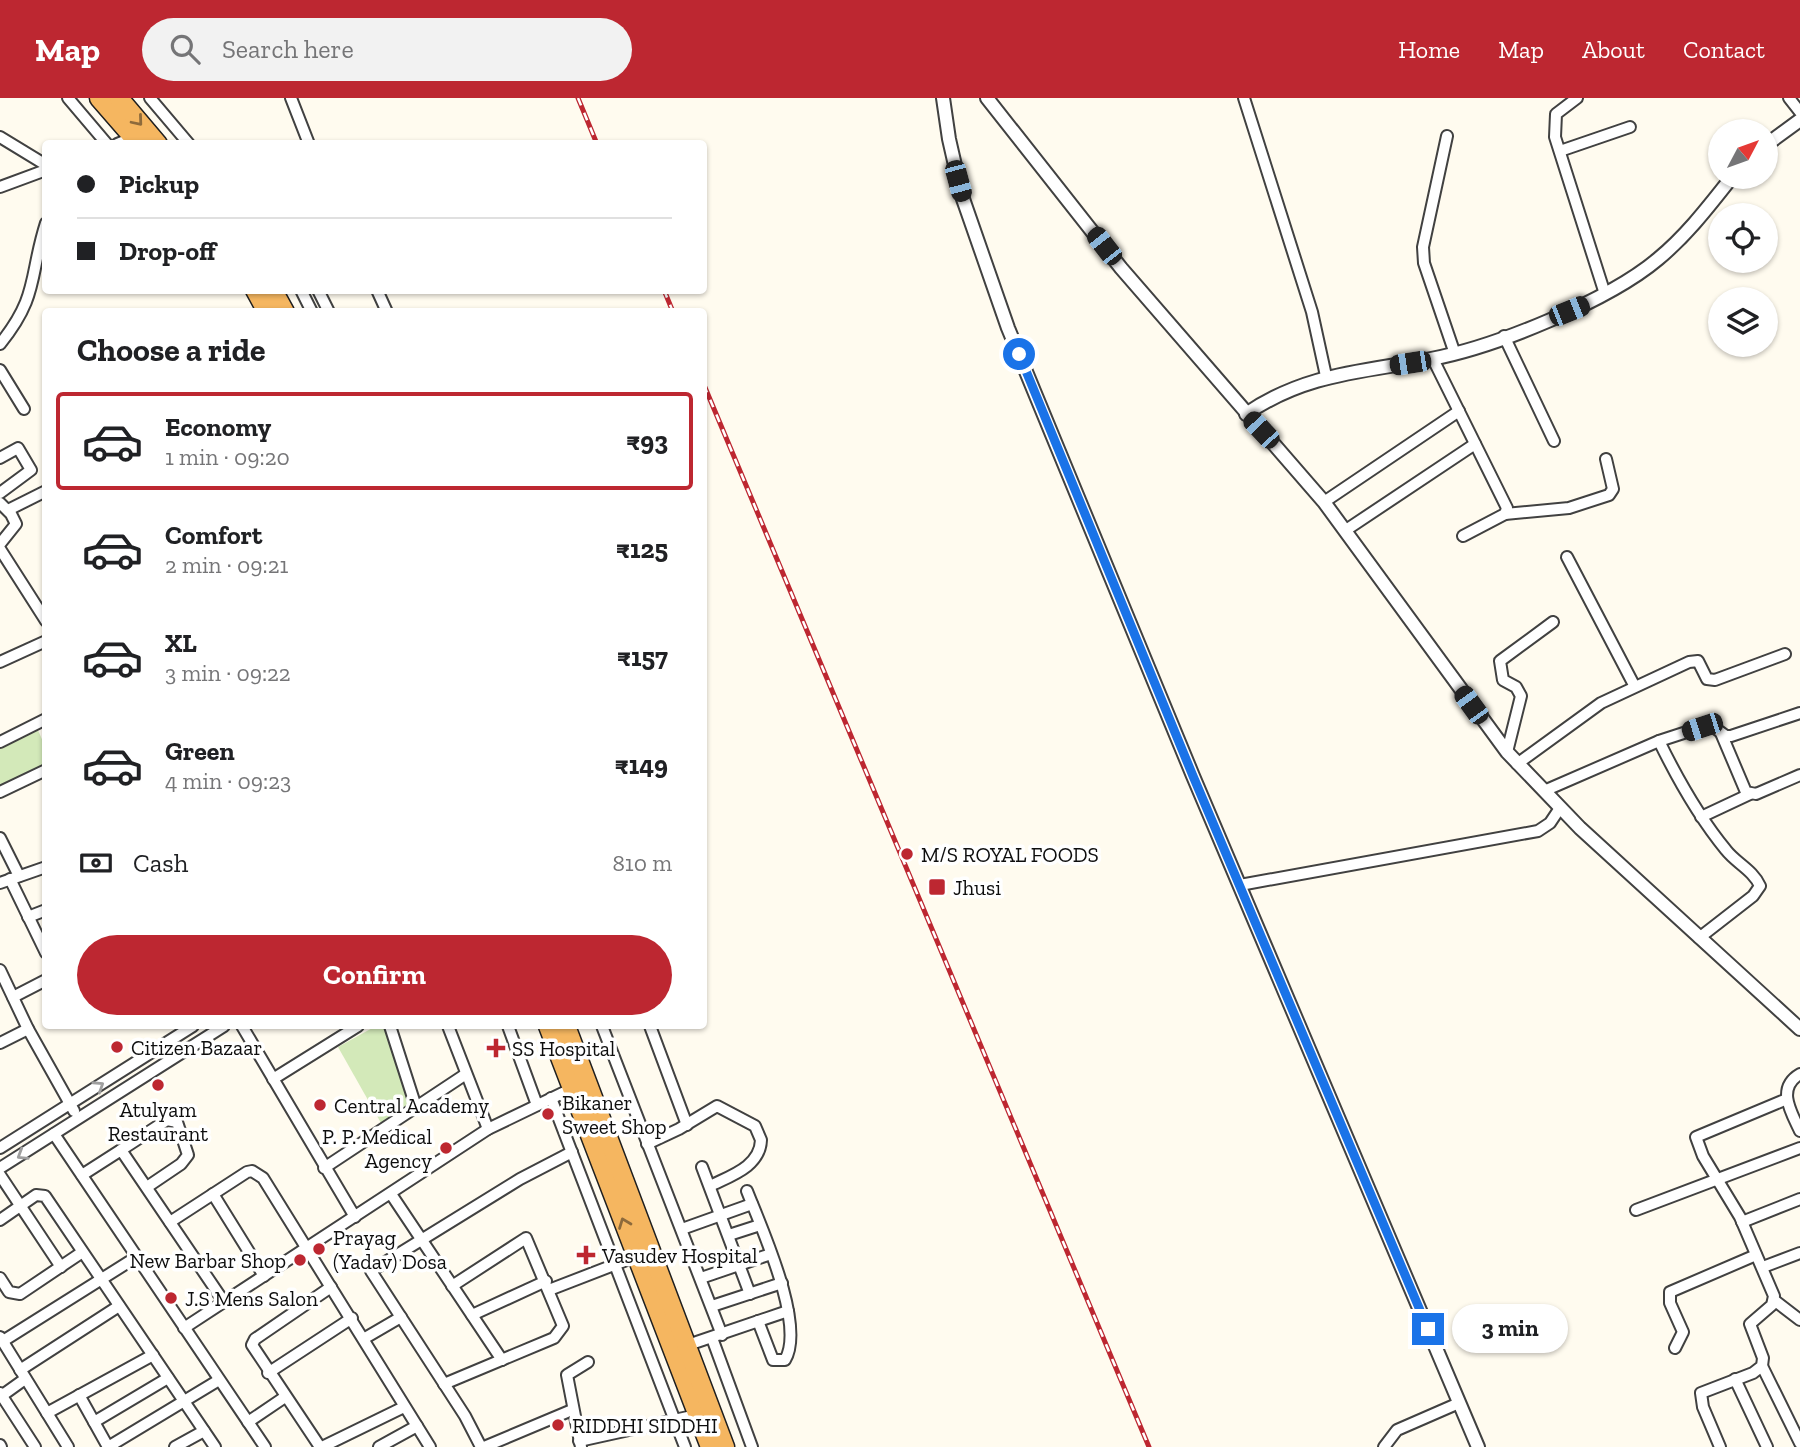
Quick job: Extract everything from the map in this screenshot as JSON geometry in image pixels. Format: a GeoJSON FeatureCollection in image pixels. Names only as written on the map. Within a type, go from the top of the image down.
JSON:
{"type":"FeatureCollection","features":[{"type":"Feature","properties":{"kind":"highway"},"geometry":{"type":"LineString","coordinates":[[99,98],[129,140]]}},
{"type":"Feature","properties":{"kind":"highway"},"geometry":{"type":"LineString","coordinates":[[119,98],[155,140]]}},
{"type":"Feature","properties":{"kind":"highway"},"geometry":{"type":"LineString","coordinates":[[549,1029],[710,1447]]}},
{"type":"Feature","properties":{"kind":"highway"},"geometry":{"type":"LineString","coordinates":[[567,1029],[690,1345],[725,1447]]}},
{"type":"Feature","properties":{"kind":"street"},"geometry":{"type":"LineString","coordinates":[[68,98],[104,140]]}},
{"type":"Feature","properties":{"kind":"street"},"geometry":{"type":"LineString","coordinates":[[150,98],[186,140]]}},
{"type":"Feature","properties":{"kind":"street"},"geometry":{"type":"LineString","coordinates":[[290,98],[307,140]]}},
{"type":"Feature","properties":{"kind":"street"},"geometry":{"type":"LineString","coordinates":[[943,98],[955,166],[984,264],[1240,885],[1478,1447]]}},
{"type":"Feature","properties":{"kind":"street"},"geometry":{"type":"LineString","coordinates":[[987,98],[1121,268],[1324,502],[1517,764],[1560,808],[1800,1029]]}},
{"type":"Feature","properties":{"kind":"street"},"geometry":{"type":"LineString","coordinates":[[1244,98],[1312,313],[1326,376]]}},
{"type":"Feature","properties":{"kind":"street"},"geometry":{"type":"LineString","coordinates":[[1577,98],[1560,108],[1554,120],[1560,151],[1605,294]]}},
{"type":"Feature","properties":{"kind":"street"},"geometry":{"type":"LineString","coordinates":[[1789,98],[1800,112]]}},
{"type":"Feature","properties":{"kind":"street"},"geometry":{"type":"LineString","coordinates":[[1778,136],[1800,120]]}},
{"type":"Feature","properties":{"kind":"street"},"geometry":{"type":"LineString","coordinates":[[1560,151],[1630,127]]}},
{"type":"Feature","properties":{"kind":"street"},"geometry":{"type":"LineString","coordinates":[[1447,136],[1423,247],[1424,263],[1455,354]]}},
{"type":"Feature","properties":{"kind":"street"},"geometry":{"type":"LineString","coordinates":[[0,137],[42,164]]}},
{"type":"Feature","properties":{"kind":"street"},"geometry":{"type":"LineString","coordinates":[[0,187],[42,169]]}},
{"type":"Feature","properties":{"kind":"street"},"geometry":{"type":"LineString","coordinates":[[1246,414],[1282,392],[1326,376],[1455,354],[1605,294],[1634,277],[1675,244],[1722,189]]}},
{"type":"Feature","properties":{"kind":"street"},"geometry":{"type":"LineString","coordinates":[[0,344],[24,311],[32,292],[42,243]]}},
{"type":"Feature","properties":{"kind":"street"},"geometry":{"type":"LineString","coordinates":[[1504,336],[1554,441]]}},
{"type":"Feature","properties":{"kind":"street"},"geometry":{"type":"LineString","coordinates":[[1433,359],[1506,504],[1505,514]]}},
{"type":"Feature","properties":{"kind":"street"},"geometry":{"type":"LineString","coordinates":[[0,370],[24,409]]}},
{"type":"Feature","properties":{"kind":"street"},"geometry":{"type":"LineString","coordinates":[[1324,502],[1459,411]]}},
{"type":"Feature","properties":{"kind":"street"},"geometry":{"type":"LineString","coordinates":[[1346,530],[1475,444]]}},
{"type":"Feature","properties":{"kind":"street"},"geometry":{"type":"LineString","coordinates":[[0,457],[18,448],[32,470],[0,493]]}},
{"type":"Feature","properties":{"kind":"street"},"geometry":{"type":"LineString","coordinates":[[1463,536],[1505,514],[1569,509],[1609,495],[1613,489],[1606,459]]}},
{"type":"Feature","properties":{"kind":"street"},"geometry":{"type":"LineString","coordinates":[[0,544],[16,524],[4,507],[42,493]]}},
{"type":"Feature","properties":{"kind":"street"},"geometry":{"type":"LineString","coordinates":[[0,549],[42,615]]}},
{"type":"Feature","properties":{"kind":"street"},"geometry":{"type":"LineString","coordinates":[[1567,557],[1634,685]]}},
{"type":"Feature","properties":{"kind":"street"},"geometry":{"type":"LineString","coordinates":[[1507,752],[1521,696],[1516,687],[1503,680],[1500,661],[1553,622]]}},
{"type":"Feature","properties":{"kind":"street"},"geometry":{"type":"LineString","coordinates":[[0,662],[42,643]]}},
{"type":"Feature","properties":{"kind":"street"},"geometry":{"type":"LineString","coordinates":[[1517,764],[1583,714],[1634,685],[1694,661],[1700,663],[1707,679],[1715,680],[1784,654]]}},
{"type":"Feature","properties":{"kind":"street"},"geometry":{"type":"LineString","coordinates":[[1544,791],[1659,741],[1707,726],[1731,736],[1800,712]]}},
{"type":"Feature","properties":{"kind":"street"},"geometry":{"type":"LineString","coordinates":[[0,742],[42,721]]}},
{"type":"Feature","properties":{"kind":"street"},"geometry":{"type":"LineString","coordinates":[[1721,733],[1743,789],[1750,794]]}},
{"type":"Feature","properties":{"kind":"street"},"geometry":{"type":"LineString","coordinates":[[1659,741],[1687,798],[1726,851],[1753,875],[1760,886],[1753,896],[1699,938]]}},
{"type":"Feature","properties":{"kind":"street"},"geometry":{"type":"LineString","coordinates":[[0,792],[42,773]]}},
{"type":"Feature","properties":{"kind":"street"},"geometry":{"type":"LineString","coordinates":[[1701,817],[1800,775]]}},
{"type":"Feature","properties":{"kind":"street"},"geometry":{"type":"LineString","coordinates":[[1240,885],[1538,831],[1550,823],[1560,808]]}},
{"type":"Feature","properties":{"kind":"street"},"geometry":{"type":"LineString","coordinates":[[0,838],[10,879],[42,945]]}},
{"type":"Feature","properties":{"kind":"street"},"geometry":{"type":"LineString","coordinates":[[10,879],[42,868]]}},
{"type":"Feature","properties":{"kind":"street"},"geometry":{"type":"LineString","coordinates":[[28,918],[42,911]]}},
{"type":"Feature","properties":{"kind":"street"},"geometry":{"type":"LineString","coordinates":[[0,970],[28,1029],[79,1119]]}},
{"type":"Feature","properties":{"kind":"street"},"geometry":{"type":"LineString","coordinates":[[13,997],[42,982]]}},
{"type":"Feature","properties":{"kind":"street"},"geometry":{"type":"LineString","coordinates":[[0,1043],[28,1029]]}},
{"type":"Feature","properties":{"kind":"street"},"geometry":{"type":"LineString","coordinates":[[0,1148],[188,1029]]}},
{"type":"Feature","properties":{"kind":"street"},"geometry":{"type":"LineString","coordinates":[[0,1168],[219,1029]]}},
{"type":"Feature","properties":{"kind":"street"},"geometry":{"type":"LineString","coordinates":[[244,1029],[355,1217]]}},
{"type":"Feature","properties":{"kind":"street"},"geometry":{"type":"LineString","coordinates":[[273,1079],[353,1029]]}},
{"type":"Feature","properties":{"kind":"street"},"geometry":{"type":"LineString","coordinates":[[391,1029],[416,1107]]}},
{"type":"Feature","properties":{"kind":"street"},"geometry":{"type":"LineString","coordinates":[[449,1029],[488,1129]]}},
{"type":"Feature","properties":{"kind":"street"},"geometry":{"type":"LineString","coordinates":[[509,1029],[537,1105]]}},
{"type":"Feature","properties":{"kind":"street"},"geometry":{"type":"LineString","coordinates":[[603,1029],[712,1306],[715,1337],[752,1447]]}},
{"type":"Feature","properties":{"kind":"street"},"geometry":{"type":"LineString","coordinates":[[651,1029],[687,1125]]}},
{"type":"Feature","properties":{"kind":"street"},"geometry":{"type":"LineString","coordinates":[[324,1168],[466,1074]]}},
{"type":"Feature","properties":{"kind":"street"},"geometry":{"type":"LineString","coordinates":[[1800,1074],[1788,1085],[1787,1099],[1800,1131]]}},
{"type":"Feature","properties":{"kind":"street"},"geometry":{"type":"LineString","coordinates":[[184,1328],[488,1129],[573,1088]]}},
{"type":"Feature","properties":{"kind":"street"},"geometry":{"type":"LineString","coordinates":[[551,1098],[685,1447]]}},
{"type":"Feature","properties":{"kind":"street"},"geometry":{"type":"LineString","coordinates":[[1787,1099],[1696,1137],[1703,1156],[1742,1222],[1763,1267],[1774,1300],[1800,1320]]}},
{"type":"Feature","properties":{"kind":"street"},"geometry":{"type":"LineString","coordinates":[[647,1144],[687,1125],[717,1106],[750,1122],[759,1133],[761,1149],[756,1159],[709,1186]]}},
{"type":"Feature","properties":{"kind":"street"},"geometry":{"type":"LineString","coordinates":[[82,1175],[167,1120],[177,1122],[188,1154],[181,1164],[147,1187]]}},
{"type":"Feature","properties":{"kind":"street"},"geometry":{"type":"LineString","coordinates":[[54,1134],[135,1258],[265,1447]]}},
{"type":"Feature","properties":{"kind":"street"},"geometry":{"type":"LineString","coordinates":[[1636,1210],[1800,1148]]}},
{"type":"Feature","properties":{"kind":"street"},"geometry":{"type":"LineString","coordinates":[[121,1150],[224,1302]]}},
{"type":"Feature","properties":{"kind":"street"},"geometry":{"type":"LineString","coordinates":[[572,1152],[520,1179],[371,1271],[482,1447],[509,1441],[572,1410]]}},
{"type":"Feature","properties":{"kind":"street"},"geometry":{"type":"LineString","coordinates":[[702,1167],[750,1294]]}},
{"type":"Feature","properties":{"kind":"street"},"geometry":{"type":"LineString","coordinates":[[170,1222],[247,1172],[258,1174],[365,1338],[430,1447]]}},
{"type":"Feature","properties":{"kind":"street"},"geometry":{"type":"LineString","coordinates":[[0,1175],[61,1267]]}},
{"type":"Feature","properties":{"kind":"street"},"geometry":{"type":"LineString","coordinates":[[747,1191],[782,1283],[788,1311],[788,1354],[779,1362],[771,1357],[758,1321]]}},
{"type":"Feature","properties":{"kind":"street"},"geometry":{"type":"LineString","coordinates":[[213,1194],[264,1276]]}},
{"type":"Feature","properties":{"kind":"street"},"geometry":{"type":"LineString","coordinates":[[391,1194],[502,1360]]}},
{"type":"Feature","properties":{"kind":"street"},"geometry":{"type":"LineString","coordinates":[[0,1220],[36,1195],[45,1196],[81,1253],[102,1279],[215,1447]]}},
{"type":"Feature","properties":{"kind":"street"},"geometry":{"type":"LineString","coordinates":[[1742,1222],[1800,1199]]}},
{"type":"Feature","properties":{"kind":"street"},"geometry":{"type":"LineString","coordinates":[[682,1229],[752,1204]]}},
{"type":"Feature","properties":{"kind":"street"},"geometry":{"type":"LineString","coordinates":[[729,1235],[760,1225]]}},
{"type":"Feature","properties":{"kind":"street"},"geometry":{"type":"LineString","coordinates":[[444,1384],[554,1338],[563,1330],[563,1321],[527,1238],[452,1286]]}},
{"type":"Feature","properties":{"kind":"street"},"geometry":{"type":"LineString","coordinates":[[0,1278],[9,1292],[20,1294],[81,1253]]}},
{"type":"Feature","properties":{"kind":"street"},"geometry":{"type":"LineString","coordinates":[[1763,1267],[1800,1253]]}},
{"type":"Feature","properties":{"kind":"street"},"geometry":{"type":"LineString","coordinates":[[701,1278],[771,1254]]}},
{"type":"Feature","properties":{"kind":"street"},"geometry":{"type":"LineString","coordinates":[[1675,1348],[1683,1336],[1670,1303],[1670,1293],[1756,1255]]}},
{"type":"Feature","properties":{"kind":"street"},"geometry":{"type":"LineString","coordinates":[[472,1315],[637,1256]]}},
{"type":"Feature","properties":{"kind":"street"},"geometry":{"type":"LineString","coordinates":[[68,1447],[1,1339],[135,1258]]}},
{"type":"Feature","properties":{"kind":"street"},"geometry":{"type":"LineString","coordinates":[[712,1306],[782,1283]]}},
{"type":"Feature","properties":{"kind":"street"},"geometry":{"type":"LineString","coordinates":[[331,1287],[252,1342],[253,1349],[321,1447],[404,1406]]}},
{"type":"Feature","properties":{"kind":"street"},"geometry":{"type":"LineString","coordinates":[[1774,1300],[1768,1310],[1750,1324],[1763,1358],[1762,1366],[1800,1443]]}},
{"type":"Feature","properties":{"kind":"street"},"geometry":{"type":"LineString","coordinates":[[35,1447],[1,1395],[23,1375],[119,1306]]}},
{"type":"Feature","properties":{"kind":"street"},"geometry":{"type":"LineString","coordinates":[[690,1345],[788,1311]]}},
{"type":"Feature","properties":{"kind":"street"},"geometry":{"type":"LineString","coordinates":[[365,1338],[401,1317]]}},
{"type":"Feature","properties":{"kind":"street"},"geometry":{"type":"LineString","coordinates":[[268,1373],[352,1318]]}},
{"type":"Feature","properties":{"kind":"street"},"geometry":{"type":"LineString","coordinates":[[47,1413],[153,1355]]}},
{"type":"Feature","properties":{"kind":"street"},"geometry":{"type":"LineString","coordinates":[[588,1362],[573,1368],[567,1375],[580,1444],[697,1415]]}},
{"type":"Feature","properties":{"kind":"street"},"geometry":{"type":"LineString","coordinates":[[1720,1447],[1701,1396],[1706,1390],[1762,1366]]}},
{"type":"Feature","properties":{"kind":"street"},"geometry":{"type":"LineString","coordinates":[[94,1422],[168,1378]]}},
{"type":"Feature","properties":{"kind":"street"},"geometry":{"type":"LineString","coordinates":[[1735,1379],[1767,1447]]}},
{"type":"Feature","properties":{"kind":"street"},"geometry":{"type":"LineString","coordinates":[[79,1395],[108,1447],[219,1380]]}},
{"type":"Feature","properties":{"kind":"street"},"geometry":{"type":"LineString","coordinates":[[248,1422],[285,1397]]}},
{"type":"Feature","properties":{"kind":"street"},"geometry":{"type":"LineString","coordinates":[[1384,1447],[1392,1434],[1404,1426],[1459,1402]]}},
{"type":"Feature","properties":{"kind":"street"},"geometry":{"type":"LineString","coordinates":[[379,1447],[417,1426]]}},
{"type":"Feature","properties":{"kind":"street"},"geometry":{"type":"LineString","coordinates":[[182,1445],[204,1431]]}},
{"type":"Feature","properties":{"kind":"green space"},"geometry":{"type":"Polygon","coordinates":[[[37,728],[42,739],[42,769],[0,789],[0,745],[37,728]]]}},
{"type":"Feature","properties":{"kind":"green space"},"geometry":{"type":"Polygon","coordinates":[[[371,1029],[384,1029],[401,1060],[413,1105],[381,1123],[338,1047],[371,1029]]]}},
{"type":"Feature","properties":{"kind":"railway"},"geometry":{"type":"LineString","coordinates":[[578,98],[595,140]]}},
{"type":"Feature","properties":{"kind":"railway"},"geometry":{"type":"LineString","coordinates":[[666,294],[671,308]]}},
{"type":"Feature","properties":{"kind":"railway"},"geometry":{"type":"LineString","coordinates":[[707,392],[1149,1447]]}},
{"type":"Feature","properties":{"kind":"place","name":"M/S ROYAL FOODS"},"geometry":{"type":"Point","coordinates":[907,854]}},
{"type":"Feature","properties":{"kind":"place","name":"Jhusi"},"geometry":{"type":"Point","coordinates":[937,887]}},
{"type":"Feature","properties":{"kind":"place","name":"Citizen Bazaar"},"geometry":{"type":"Point","coordinates":[117,1047]}},
{"type":"Feature","properties":{"kind":"place","name":"SS Hospital"},"geometry":{"type":"Point","coordinates":[496,1048]}},
{"type":"Feature","properties":{"kind":"place","name":"Atulyam Restaurant"},"geometry":{"type":"Point","coordinates":[158,1085]}},
{"type":"Feature","properties":{"kind":"place","name":"Central Academy"},"geometry":{"type":"Point","coordinates":[320,1105]}},
{"type":"Feature","properties":{"kind":"place","name":"Bikaner Sweet Shop"},"geometry":{"type":"Point","coordinates":[548,1114]}},
{"type":"Feature","properties":{"kind":"place","name":"P. P. Medical Agency"},"geometry":{"type":"Point","coordinates":[446,1148]}},
{"type":"Feature","properties":{"kind":"place","name":"Prayag (Yadav) Dosa"},"geometry":{"type":"Point","coordinates":[319,1249]}},
{"type":"Feature","properties":{"kind":"place","name":"Vasudev Hospital"},"geometry":{"type":"Point","coordinates":[586,1255]}},
{"type":"Feature","properties":{"kind":"place","name":"New Barbar Shop"},"geometry":{"type":"Point","coordinates":[300,1260]}},
{"type":"Feature","properties":{"kind":"place","name":"J.S Mens Salon"},"geometry":{"type":"Point","coordinates":[171,1298]}},
{"type":"Feature","properties":{"kind":"place","name":"RIDDHI SIDDHI"},"geometry":{"type":"Point","coordinates":[558,1425]}},
{"type":"Feature","properties":{"kind":"route"},"geometry":{"type":"LineString","coordinates":[[1019,354],[1193,776],[1428,1329]]}}]}
